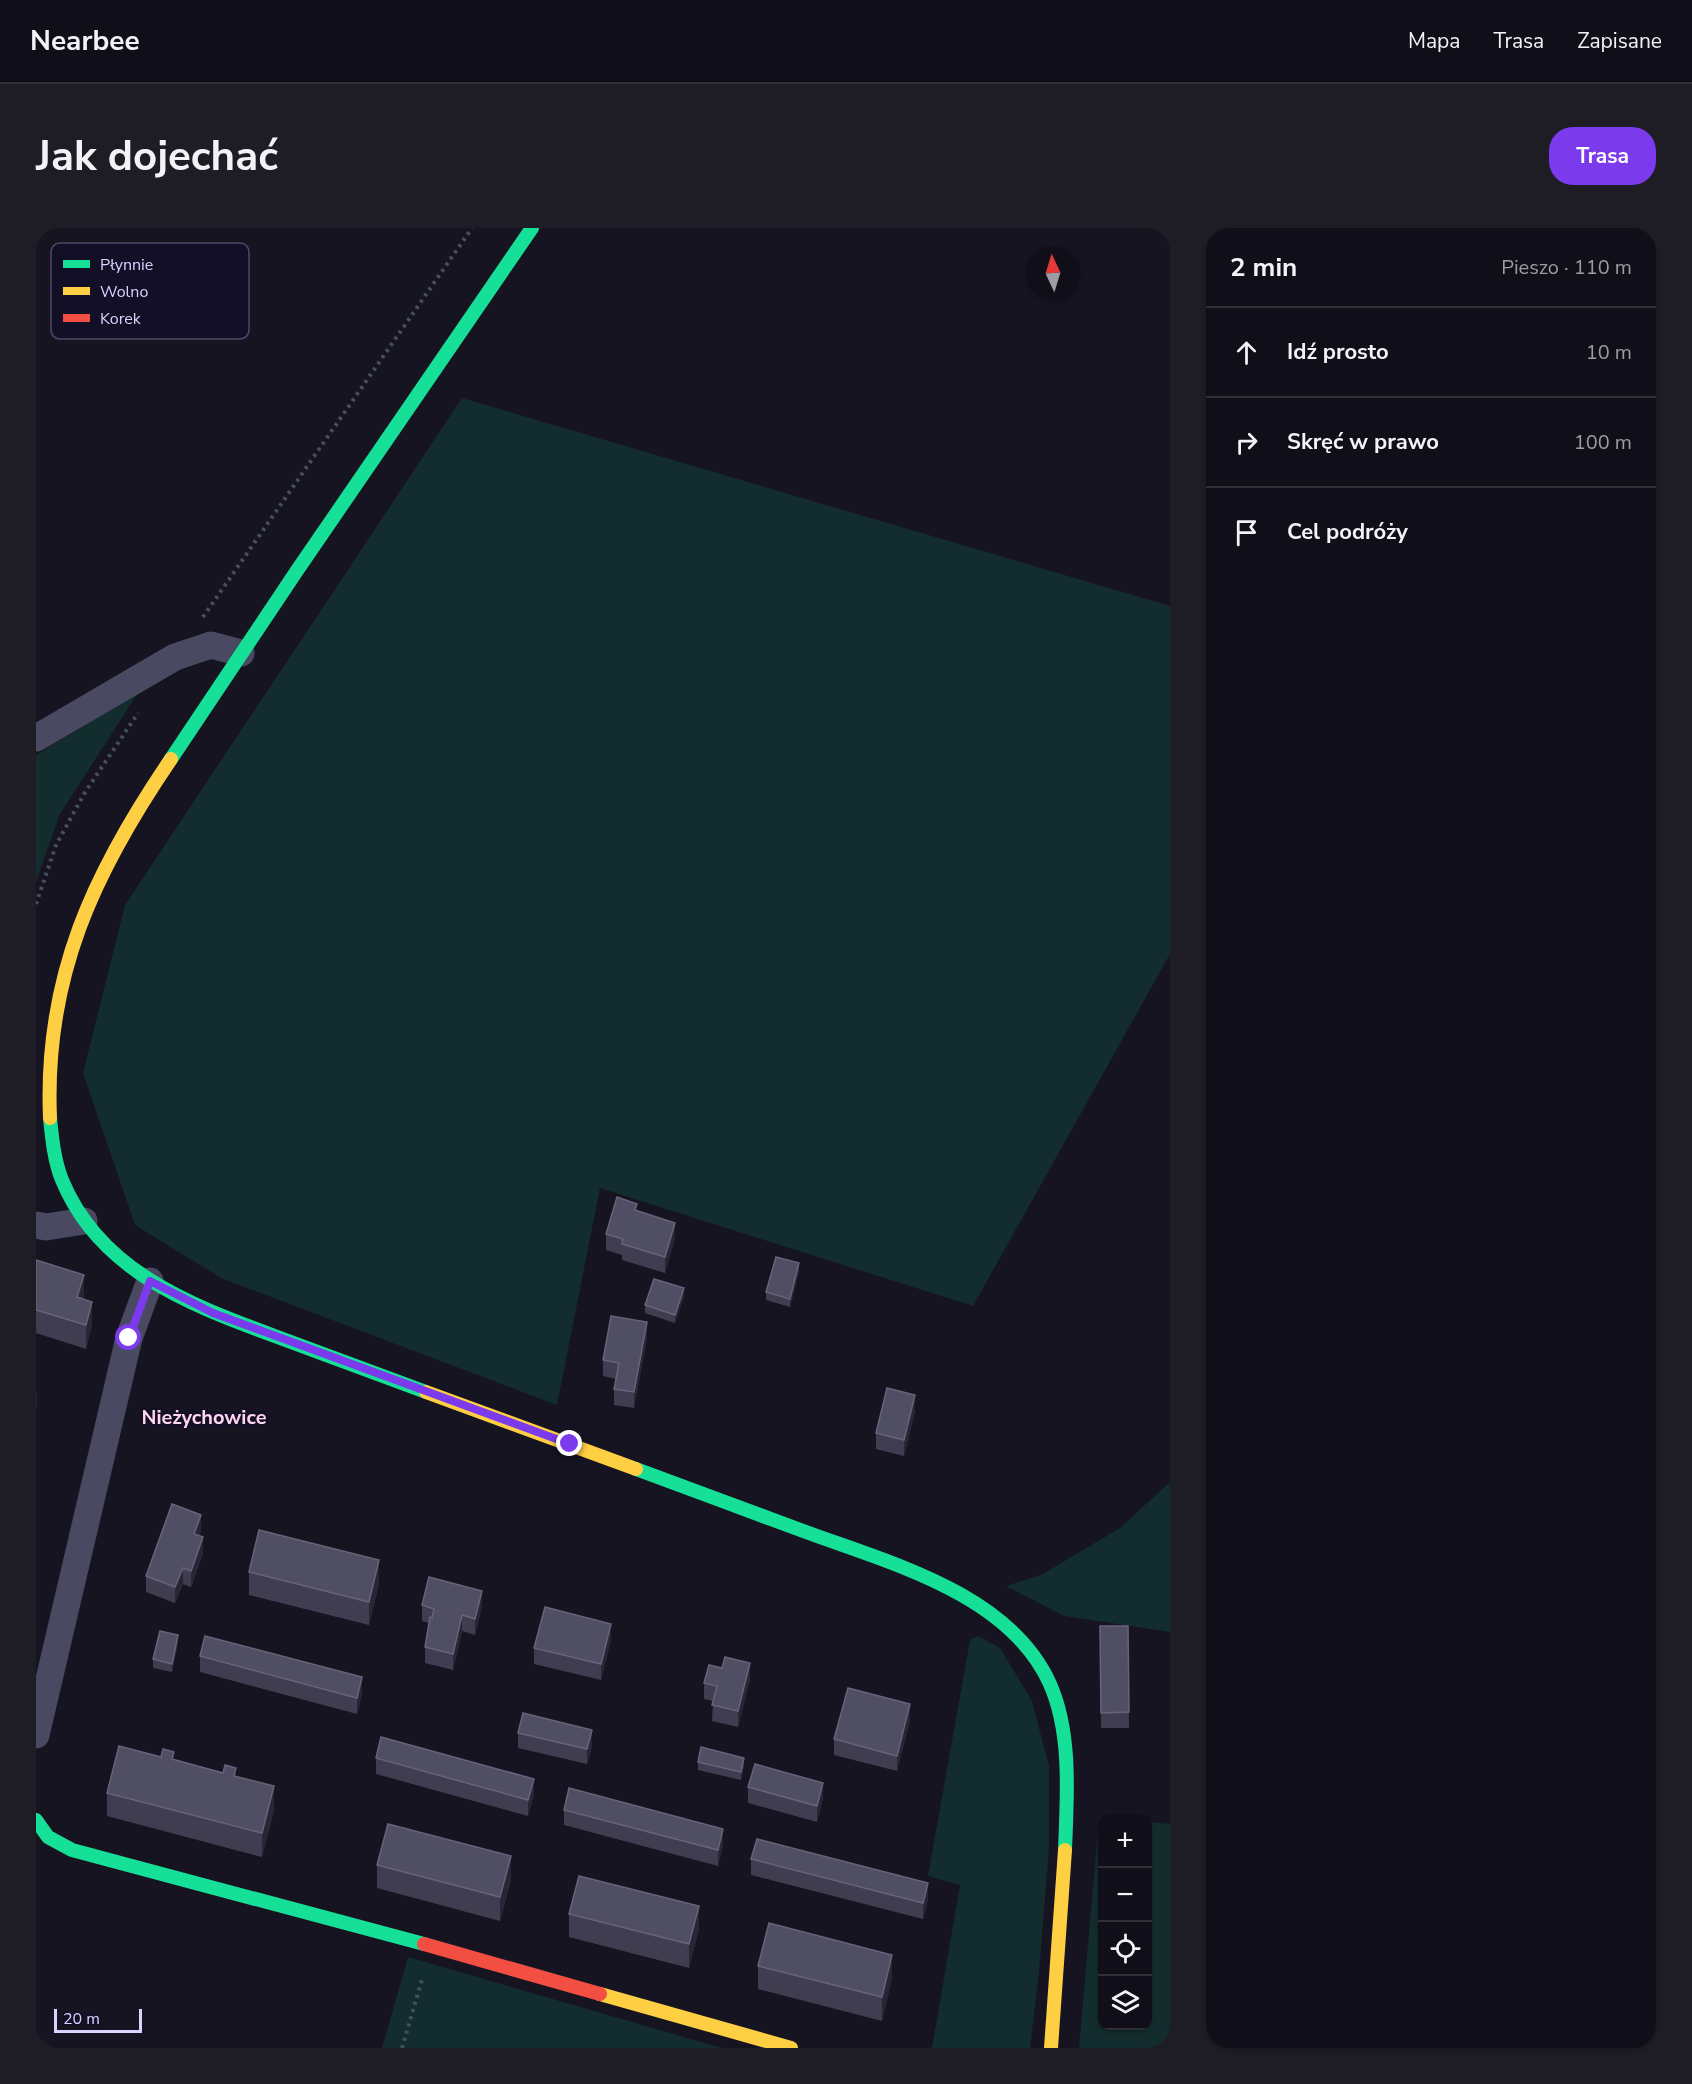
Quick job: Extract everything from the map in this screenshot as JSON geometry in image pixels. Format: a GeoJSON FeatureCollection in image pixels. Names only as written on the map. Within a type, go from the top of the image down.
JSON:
{"type":"FeatureCollection","features":[{"type":"Feature","properties":{"kind":"main road"},"geometry":{"type":"LineString","coordinates":[[532,228],[241,653],[125,831],[91,895],[68,956],[49,1044],[46,1077],[47,1109],[60,1176],[84,1221],[117,1255],[150,1281],[213,1313],[914,1572],[951,1588],[986,1610],[1022,1641],[1049,1683],[1063,1727],[1068,1775],[1065,1863],[1051,2048]]}},
{"type":"Feature","properties":{"kind":"main road"},"geometry":{"type":"LineString","coordinates":[[36,1821],[48,1837],[72,1850],[431,1946],[791,2048]]}},
{"type":"Feature","properties":{"kind":"street"},"geometry":{"type":"LineString","coordinates":[[36,738],[175,657],[211,645],[241,653]]}},
{"type":"Feature","properties":{"kind":"street"},"geometry":{"type":"LineString","coordinates":[[36,1225],[46,1227],[84,1221]]}},
{"type":"Feature","properties":{"kind":"street"},"geometry":{"type":"LineString","coordinates":[[36,1735],[129,1338],[150,1281]]}},
{"type":"Feature","properties":{"kind":"path"},"geometry":{"type":"LineString","coordinates":[[202,618],[472,228]]}},
{"type":"Feature","properties":{"kind":"path"},"geometry":{"type":"LineString","coordinates":[[36,904],[56,845],[84,794],[143,706]]}},
{"type":"Feature","properties":{"kind":"path"},"geometry":{"type":"LineString","coordinates":[[402,2048],[431,1946]]}},
{"type":"Feature","properties":{"kind":"green space"},"geometry":{"type":"Polygon","coordinates":[[[462,398],[1170,606],[1170,954],[973,1306],[600,1188],[557,1405],[221,1278],[135,1225],[83,1073],[125,905],[462,398]]]}},
{"type":"Feature","properties":{"kind":"green space"},"geometry":{"type":"Polygon","coordinates":[[[138,693],[60,814],[36,882],[36,755],[138,693]]]}},
{"type":"Feature","properties":{"kind":"green space"},"geometry":{"type":"Polygon","coordinates":[[[1170,1482],[1170,1632],[1064,1616],[1006,1586],[1041,1575],[1120,1528],[1170,1482]]]}},
{"type":"Feature","properties":{"kind":"green space"},"geometry":{"type":"Polygon","coordinates":[[[978,1636],[1000,1648],[1032,1701],[1049,1766],[1049,1849],[1030,2048],[932,2048],[960,1885],[928,1876],[970,1640],[978,1636]]]}},
{"type":"Feature","properties":{"kind":"green space"},"geometry":{"type":"Polygon","coordinates":[[[1152,1822],[1170,1824],[1170,2048],[1079,2048],[1098,1830],[1098,2030],[1152,2030],[1152,1822]]]}},
{"type":"Feature","properties":{"kind":"green space"},"geometry":{"type":"Polygon","coordinates":[[[408,1957],[722,2048],[382,2048],[408,1957]]]}},
{"type":"Feature","properties":{"kind":"building"},"geometry":{"type":"Polygon","coordinates":[[[617,1197],[637,1204],[635,1210],[675,1223],[665,1257],[622,1244],[623,1239],[606,1234],[617,1197]]]}},
{"type":"Feature","properties":{"kind":"building"},"geometry":{"type":"Polygon","coordinates":[[[776,1257],[799,1263],[790,1299],[766,1292],[776,1257]]]}},
{"type":"Feature","properties":{"kind":"building"},"geometry":{"type":"Polygon","coordinates":[[[36,1260],[84,1275],[77,1297],[92,1302],[86,1325],[36,1310],[36,1260]]]}},
{"type":"Feature","properties":{"kind":"building"},"geometry":{"type":"Polygon","coordinates":[[[654,1279],[684,1288],[675,1315],[645,1305],[654,1279]]]}},
{"type":"Feature","properties":{"kind":"building"},"geometry":{"type":"Polygon","coordinates":[[[611,1316],[647,1322],[634,1392],[614,1389],[619,1363],[603,1360],[611,1316]]]}},
{"type":"Feature","properties":{"kind":"building"},"geometry":{"type":"Polygon","coordinates":[[[887,1388],[915,1395],[904,1440],[876,1433],[887,1388]]]}},
{"type":"Feature","properties":{"kind":"building"},"geometry":{"type":"Polygon","coordinates":[[[172,1504],[201,1515],[194,1534],[203,1537],[191,1571],[183,1568],[175,1587],[146,1576],[172,1504]]]}},
{"type":"Feature","properties":{"kind":"building"},"geometry":{"type":"Polygon","coordinates":[[[259,1530],[379,1560],[369,1602],[249,1572],[259,1530]]]}},
{"type":"Feature","properties":{"kind":"building"},"geometry":{"type":"Polygon","coordinates":[[[429,1577],[482,1591],[475,1619],[462,1615],[453,1654],[425,1647],[430,1617],[432,1618],[434,1609],[422,1605],[429,1577]]]}},
{"type":"Feature","properties":{"kind":"building"},"geometry":{"type":"Polygon","coordinates":[[[545,1607],[611,1624],[601,1664],[534,1648],[545,1607]]]}},
{"type":"Feature","properties":{"kind":"building"},"geometry":{"type":"Polygon","coordinates":[[[1100,1626],[1128,1626],[1129,1712],[1101,1713],[1100,1626]]]}},
{"type":"Feature","properties":{"kind":"building"},"geometry":{"type":"Polygon","coordinates":[[[160,1631],[178,1635],[172,1664],[153,1659],[160,1631]]]}},
{"type":"Feature","properties":{"kind":"building"},"geometry":{"type":"Polygon","coordinates":[[[205,1636],[362,1677],[357,1698],[200,1656],[205,1636]]]}},
{"type":"Feature","properties":{"kind":"building"},"geometry":{"type":"Polygon","coordinates":[[[725,1657],[750,1663],[738,1711],[712,1705],[717,1686],[704,1683],[709,1665],[722,1668],[725,1657]]]}},
{"type":"Feature","properties":{"kind":"building"},"geometry":{"type":"Polygon","coordinates":[[[848,1688],[910,1704],[897,1756],[834,1739],[848,1688]]]}},
{"type":"Feature","properties":{"kind":"building"},"geometry":{"type":"Polygon","coordinates":[[[523,1713],[592,1730],[587,1749],[518,1733],[523,1713]]]}},
{"type":"Feature","properties":{"kind":"building"},"geometry":{"type":"Polygon","coordinates":[[[381,1737],[534,1779],[528,1800],[376,1758],[381,1737]]]}},
{"type":"Feature","properties":{"kind":"building"},"geometry":{"type":"Polygon","coordinates":[[[119,1746],[161,1757],[163,1749],[174,1752],[172,1759],[223,1773],[225,1765],[236,1768],[234,1776],[274,1786],[262,1833],[107,1793],[119,1746]]]}},
{"type":"Feature","properties":{"kind":"building"},"geometry":{"type":"Polygon","coordinates":[[[701,1747],[744,1758],[741,1772],[698,1762],[701,1747]]]}},
{"type":"Feature","properties":{"kind":"building"},"geometry":{"type":"Polygon","coordinates":[[[755,1764],[823,1783],[817,1806],[748,1787],[755,1764]]]}},
{"type":"Feature","properties":{"kind":"building"},"geometry":{"type":"Polygon","coordinates":[[[569,1788],[723,1829],[718,1850],[564,1810],[569,1788]]]}},
{"type":"Feature","properties":{"kind":"building"},"geometry":{"type":"Polygon","coordinates":[[[388,1824],[511,1856],[500,1897],[377,1865],[388,1824]]]}},
{"type":"Feature","properties":{"kind":"building"},"geometry":{"type":"Polygon","coordinates":[[[757,1839],[928,1883],[923,1903],[751,1859],[757,1839]]]}},
{"type":"Feature","properties":{"kind":"building"},"geometry":{"type":"Polygon","coordinates":[[[579,1876],[699,1906],[689,1944],[569,1914],[579,1876]]]}},
{"type":"Feature","properties":{"kind":"building"},"geometry":{"type":"Polygon","coordinates":[[[769,1923],[892,1955],[882,1997],[758,1966],[769,1923]]]}},
{"type":"Feature","properties":{"kind":"traffic: fast"},"geometry":{"type":"LineString","coordinates":[[171,759],[532,228]]}},
{"type":"Feature","properties":{"kind":"traffic: fast"},"geometry":{"type":"LineString","coordinates":[[50,1118],[59,1172],[78,1211],[99,1238],[149,1280],[178,1296],[240,1323],[426,1392]]}},
{"type":"Feature","properties":{"kind":"traffic: fast"},"geometry":{"type":"LineString","coordinates":[[636,1469],[910,1570],[945,1586],[977,1605],[1007,1627],[1031,1653],[1050,1684],[1057,1703],[1065,1744],[1067,1808],[1065,1850]]}},
{"type":"Feature","properties":{"kind":"traffic: fast"},"geometry":{"type":"LineString","coordinates":[[36,1820],[48,1837],[72,1850],[424,1944]]}},
{"type":"Feature","properties":{"kind":"traffic: slow"},"geometry":{"type":"LineString","coordinates":[[50,1118],[50,1067],[56,1018],[65,972],[79,928],[97,885],[119,843],[171,759]]}},
{"type":"Feature","properties":{"kind":"traffic: slow"},"geometry":{"type":"LineString","coordinates":[[426,1392],[636,1469]]}},
{"type":"Feature","properties":{"kind":"traffic: slow"},"geometry":{"type":"LineString","coordinates":[[1051,2048],[1065,1850]]}},
{"type":"Feature","properties":{"kind":"traffic: slow"},"geometry":{"type":"LineString","coordinates":[[600,1994],[791,2048]]}},
{"type":"Feature","properties":{"kind":"traffic: jam"},"geometry":{"type":"LineString","coordinates":[[424,1944],[600,1994]]}},
{"type":"Feature","properties":{"kind":"district","name":"Nieżychowice"},"geometry":{"type":"Point","coordinates":[204,1417]}},
{"type":"Feature","properties":{"kind":"route"},"geometry":{"type":"LineString","coordinates":[[129,1338],[150,1281],[213,1313],[570,1444]]}}]}
